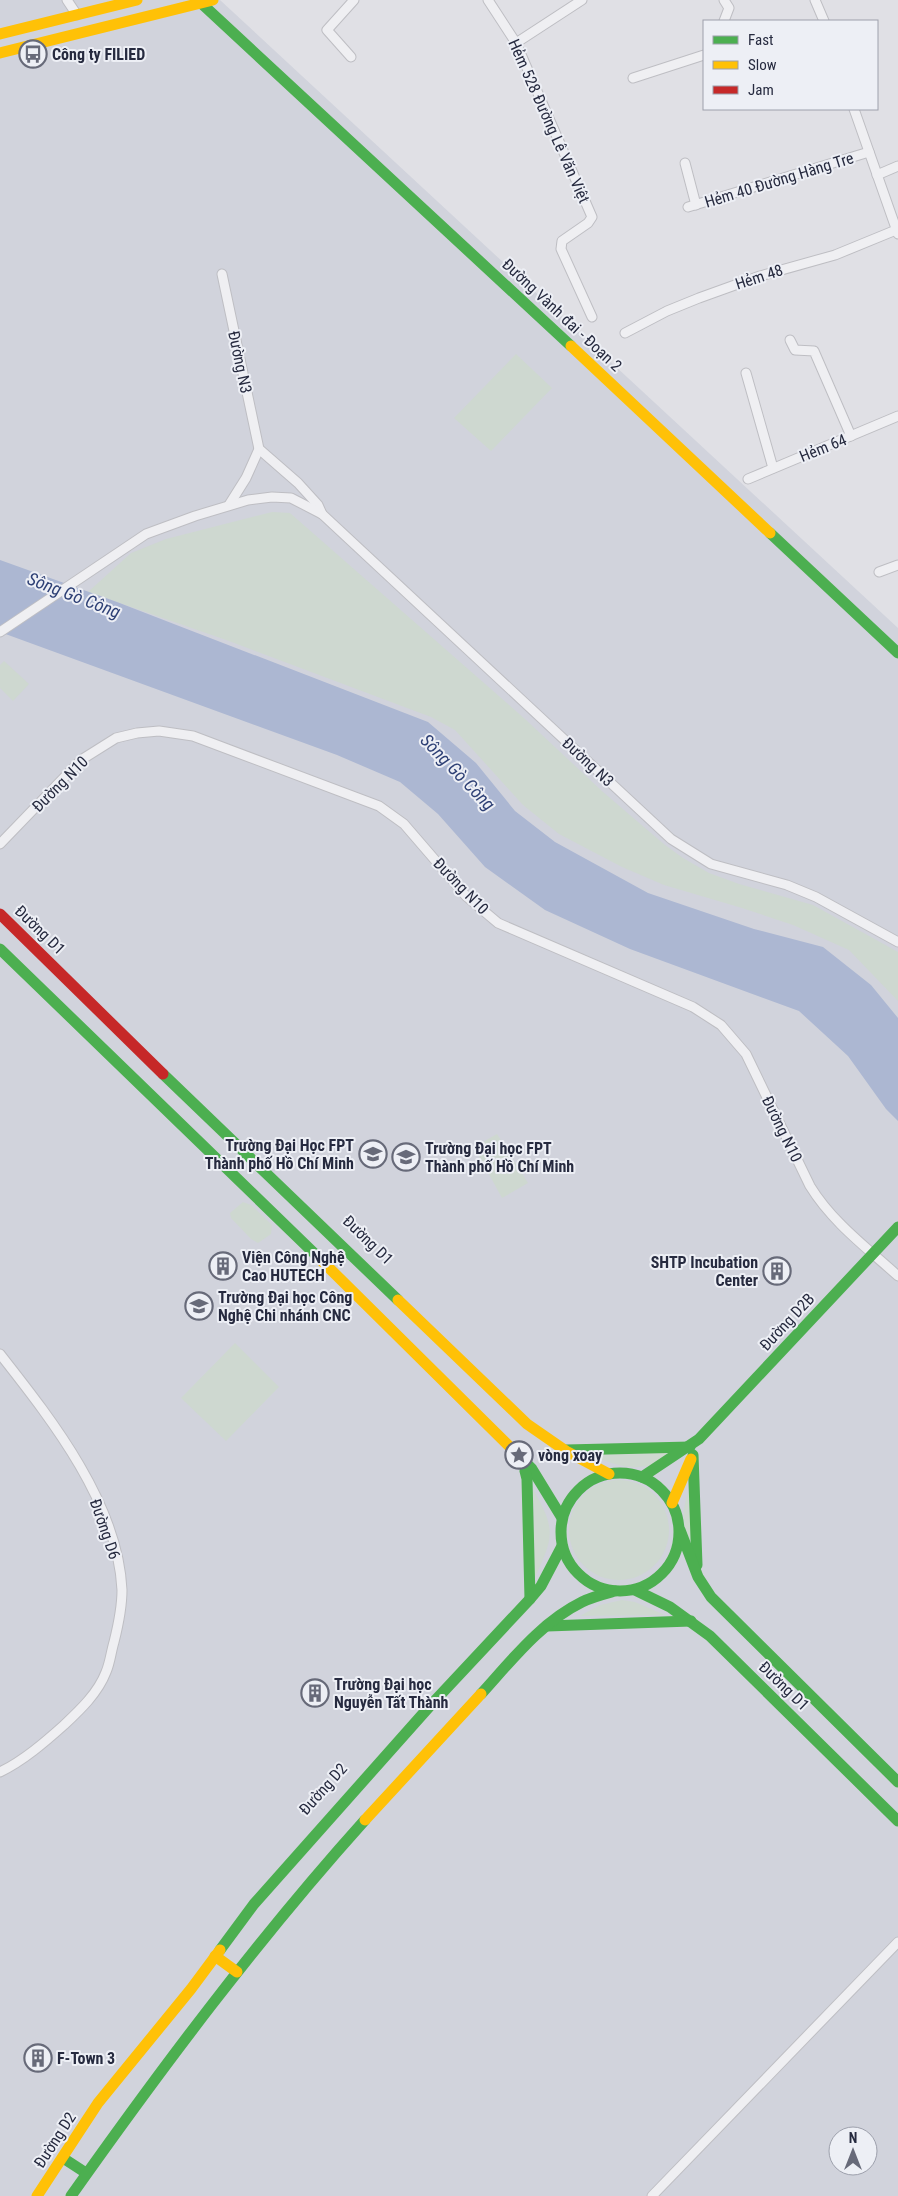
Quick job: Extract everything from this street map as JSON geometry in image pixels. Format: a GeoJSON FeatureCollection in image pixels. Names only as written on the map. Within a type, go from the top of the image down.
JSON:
{"type":"FeatureCollection","features":[{"type":"Feature","properties":{"kind":"main road"},"geometry":{"type":"LineString","coordinates":[[0,34],[137,0]]}},
{"type":"Feature","properties":{"kind":"main road"},"geometry":{"type":"LineString","coordinates":[[0,53],[213,0]]}},
{"type":"Feature","properties":{"kind":"main road","name":"Đường Vành đai - Đoạn 2"},"geometry":{"type":"LineString","coordinates":[[201,3],[417,202],[898,653]]}},
{"type":"Feature","properties":{"kind":"main road"},"geometry":{"type":"LineString","coordinates":[[77,15],[89,31]]}},
{"type":"Feature","properties":{"kind":"main road","name":"Đường D1"},"geometry":{"type":"LineString","coordinates":[[0,914],[184,1095],[206,1132],[258,1198],[532,1468],[562,1518]]}},
{"type":"Feature","properties":{"kind":"main road","name":"Đường D1"},"geometry":{"type":"LineString","coordinates":[[0,949],[166,1109],[250,1159],[443,1343],[456,1353],[502,1403],[543,1438],[608,1474]]}},
{"type":"Feature","properties":{"kind":"main road","name":"Đường D2B"},"geometry":{"type":"LineString","coordinates":[[642,1477],[694,1447],[898,1227]]}},
{"type":"Feature","properties":{"kind":"main road","name":"Đường D1"},"geometry":{"type":"LineString","coordinates":[[406,1342],[410,1356],[525,1471],[539,1480]]}},
{"type":"Feature","properties":{"kind":"main road"},"geometry":{"type":"LineString","coordinates":[[562,1450],[694,1447],[698,1577]]}},
{"type":"Feature","properties":{"kind":"main road","name":"Đường D2B"},"geometry":{"type":"LineString","coordinates":[[672,1503],[694,1447]]}},
{"type":"Feature","properties":{"kind":"main road"},"geometry":{"type":"LineString","coordinates":[[525,1471],[527,1480],[530,1599]]}},
{"type":"Feature","properties":{"kind":"main road"},"geometry":{"type":"LineString","coordinates":[[71,2196],[111,2138],[254,1950],[366,1819],[535,1635],[576,1604],[592,1597],[615,1591],[635,1590],[650,1584],[668,1567],[678,1546],[680,1530],[678,1516],[664,1492],[654,1483],[642,1477],[625,1473],[608,1474],[592,1479],[579,1489],[568,1502],[562,1518],[560,1532],[562,1546],[569,1563],[581,1577],[597,1587],[615,1591]]}},
{"type":"Feature","properties":{"kind":"main road","name":"Đường D1"},"geometry":{"type":"LineString","coordinates":[[680,1530],[698,1577],[711,1597],[898,1782]]}},
{"type":"Feature","properties":{"kind":"main road","name":"Đường D2"},"geometry":{"type":"LineString","coordinates":[[35,2195],[63,2158],[98,2103],[191,1989],[254,1904],[429,1707],[530,1599],[541,1586],[562,1546]]}},
{"type":"Feature","properties":{"kind":"main road","name":"Đường D1"},"geometry":{"type":"LineString","coordinates":[[635,1590],[670,1606],[710,1636],[898,1821]]}},
{"type":"Feature","properties":{"kind":"main road"},"geometry":{"type":"LineString","coordinates":[[546,1626],[691,1621]]}},
{"type":"Feature","properties":{"kind":"main road"},"geometry":{"type":"LineString","coordinates":[[215,1956],[238,1972]]}},
{"type":"Feature","properties":{"kind":"main road"},"geometry":{"type":"LineString","coordinates":[[63,2158],[86,2173]]}},
{"type":"Feature","properties":{"kind":"street"},"geometry":{"type":"LineString","coordinates":[[67,0],[77,15]]}},
{"type":"Feature","properties":{"kind":"street"},"geometry":{"type":"LineString","coordinates":[[351,57],[327,30],[354,0]]}},
{"type":"Feature","properties":{"kind":"street","name":"Hẻm 528 Đường Lê Văn Việt"},"geometry":{"type":"LineString","coordinates":[[488,0],[516,43],[592,217],[588,223],[562,241],[561,249],[592,317]]}},
{"type":"Feature","properties":{"kind":"street"},"geometry":{"type":"LineString","coordinates":[[516,43],[582,0]]}},
{"type":"Feature","properties":{"kind":"street"},"geometry":{"type":"LineString","coordinates":[[724,0],[729,8],[724,20]]}},
{"type":"Feature","properties":{"kind":"street"},"geometry":{"type":"LineString","coordinates":[[816,0],[824,20]]}},
{"type":"Feature","properties":{"kind":"street"},"geometry":{"type":"LineString","coordinates":[[633,78],[703,55]]}},
{"type":"Feature","properties":{"kind":"street"},"geometry":{"type":"LineString","coordinates":[[854,110],[897,232]]}},
{"type":"Feature","properties":{"kind":"street","name":"Hẻm 40 Đường Hàng Tre"},"geometry":{"type":"LineString","coordinates":[[685,163],[692,206],[870,152]]}},
{"type":"Feature","properties":{"kind":"street"},"geometry":{"type":"LineString","coordinates":[[877,175],[898,166]]}},
{"type":"Feature","properties":{"kind":"street","name":"Hẻm 48"},"geometry":{"type":"LineString","coordinates":[[625,333],[667,311],[700,298],[760,276],[834,255],[897,232]]}},
{"type":"Feature","properties":{"kind":"street","name":"Đường N3"},"geometry":{"type":"LineString","coordinates":[[222,274],[259,449],[298,483],[318,505],[322,514]]}},
{"type":"Feature","properties":{"kind":"street"},"geometry":{"type":"LineString","coordinates":[[790,340],[795,350],[814,351],[851,436]]}},
{"type":"Feature","properties":{"kind":"street"},"geometry":{"type":"LineString","coordinates":[[746,373],[773,468]]}},
{"type":"Feature","properties":{"kind":"street","name":"Hẻm 64"},"geometry":{"type":"LineString","coordinates":[[748,479],[898,416]]}},
{"type":"Feature","properties":{"kind":"street"},"geometry":{"type":"LineString","coordinates":[[229,505],[246,478],[259,449]]}},
{"type":"Feature","properties":{"kind":"street","name":"Đường N3"},"geometry":{"type":"LineString","coordinates":[[0,632],[146,534],[248,500],[291,498],[322,514],[671,839],[711,864],[787,885],[816,897],[898,942]]}},
{"type":"Feature","properties":{"kind":"street"},"geometry":{"type":"LineString","coordinates":[[879,572],[898,565]]}},
{"type":"Feature","properties":{"kind":"street","name":"Đường N10"},"geometry":{"type":"LineString","coordinates":[[0,844],[81,760],[116,738],[144,732],[159,731],[193,736],[379,806],[404,824],[466,896],[498,923],[692,1007],[721,1025],[746,1054],[820,1204],[898,1276]]}},
{"type":"Feature","properties":{"kind":"street","name":"Đường D6"},"geometry":{"type":"LineString","coordinates":[[0,1354],[28,1390],[77,1461],[88,1482],[115,1547],[122,1590],[118,1627],[106,1673],[85,1706],[48,1740],[0,1772]]}},
{"type":"Feature","properties":{"kind":"street"},"geometry":{"type":"LineString","coordinates":[[652,2196],[898,1942]]}},
{"type":"Feature","properties":{"kind":"shaded area"},"geometry":{"type":"Polygon","coordinates":[[[0,0],[220,0],[898,628],[898,2196],[0,2196],[0,0]]]}},
{"type":"Feature","properties":{"kind":"shaded area"},"geometry":{"type":"Polygon","coordinates":[[[516,354],[552,388],[491,451],[454,418],[516,354]]]}},
{"type":"Feature","properties":{"kind":"shaded area"},"geometry":{"type":"Polygon","coordinates":[[[272,512],[290,513],[525,719],[603,792],[683,858],[709,873],[739,884],[813,905],[898,952],[898,1001],[849,950],[793,925],[664,885],[622,867],[559,834],[523,805],[455,730],[431,717],[229,641],[88,592],[131,553],[166,539],[272,512]]]}},
{"type":"Feature","properties":{"kind":"shaded area"},"geometry":{"type":"Polygon","coordinates":[[[4,661],[29,684],[13,701],[0,688],[0,665],[4,661]]]}},
{"type":"Feature","properties":{"kind":"shaded area"},"geometry":{"type":"Polygon","coordinates":[[[497,1134],[528,1183],[502,1198],[474,1147],[497,1134]]]}},
{"type":"Feature","properties":{"kind":"shaded area"},"geometry":{"type":"Polygon","coordinates":[[[243,1202],[251,1205],[272,1225],[271,1234],[258,1243],[251,1239],[231,1218],[230,1213],[243,1202]]]}},
{"type":"Feature","properties":{"kind":"shaded area"},"geometry":{"type":"Polygon","coordinates":[[[235,1343],[279,1387],[226,1441],[181,1398],[235,1343]]]}},
{"type":"Feature","properties":{"kind":"shaded area"},"geometry":{"type":"Polygon","coordinates":[[[676,1451],[654,1464],[640,1467],[617,1465],[590,1453],[676,1451]]]}},
{"type":"Feature","properties":{"kind":"shaded area"},"geometry":{"type":"Polygon","coordinates":[[[619,1480],[638,1484],[654,1495],[665,1511],[669,1530],[665,1549],[654,1565],[638,1576],[619,1580],[600,1576],[584,1565],[573,1549],[569,1530],[573,1511],[584,1495],[600,1484],[619,1480]]]}},
{"type":"Feature","properties":{"kind":"shaded area"},"geometry":{"type":"Polygon","coordinates":[[[691,1485],[693,1548],[686,1531],[684,1517],[685,1503],[691,1485]]]}},
{"type":"Feature","properties":{"kind":"shaded area"},"geometry":{"type":"Polygon","coordinates":[[[533,1489],[546,1514],[550,1533],[546,1552],[535,1577],[533,1489]]]}},
{"type":"Feature","properties":{"kind":"shaded area"},"geometry":{"type":"Polygon","coordinates":[[[622,1600],[635,1602],[665,1615],[580,1616],[600,1605],[622,1600]]]}},
{"type":"Feature","properties":{"kind":"water","name":"Sông Gò Công"},"geometry":{"type":"Polygon","coordinates":[[[0,560],[117,602],[428,722],[476,763],[515,811],[555,842],[648,893],[754,929],[823,947],[871,985],[898,1018],[898,1121],[886,1109],[848,1056],[799,1011],[630,949],[545,910],[485,867],[438,814],[400,782],[337,755],[0,632],[0,560]]]}},
{"type":"Feature","properties":{"kind":"traffic: fast"},"geometry":{"type":"LineString","coordinates":[[201,3],[571,346]]}},
{"type":"Feature","properties":{"kind":"traffic: fast"},"geometry":{"type":"LineString","coordinates":[[770,533],[898,653]]}},
{"type":"Feature","properties":{"kind":"traffic: fast"},"geometry":{"type":"LineString","coordinates":[[0,949],[318,1257]]}},
{"type":"Feature","properties":{"kind":"traffic: fast"},"geometry":{"type":"LineString","coordinates":[[163,1074],[398,1300]]}},
{"type":"Feature","properties":{"kind":"traffic: fast"},"geometry":{"type":"LineString","coordinates":[[642,1477],[699,1439],[898,1227]]}},
{"type":"Feature","properties":{"kind":"traffic: fast"},"geometry":{"type":"LineString","coordinates":[[566,1450],[690,1447]]}},
{"type":"Feature","properties":{"kind":"traffic: fast"},"geometry":{"type":"LineString","coordinates":[[515,1452],[532,1469],[562,1518]]}},
{"type":"Feature","properties":{"kind":"traffic: fast"},"geometry":{"type":"LineString","coordinates":[[693,1455],[697,1565]]}},
{"type":"Feature","properties":{"kind":"traffic: fast"},"geometry":{"type":"LineString","coordinates":[[525,1471],[527,1479],[530,1599]]}},
{"type":"Feature","properties":{"kind":"traffic: fast"},"geometry":{"type":"LineString","coordinates":[[620,1473],[643,1477],[662,1490],[675,1509],[679,1532],[675,1555],[662,1574],[643,1587],[620,1591],[597,1587],[578,1574],[565,1555],[561,1532],[565,1509],[578,1490],[597,1477],[620,1473]]}},
{"type":"Feature","properties":{"kind":"traffic: fast"},"geometry":{"type":"LineString","coordinates":[[680,1530],[698,1577],[711,1597],[898,1782]]}},
{"type":"Feature","properties":{"kind":"traffic: fast"},"geometry":{"type":"LineString","coordinates":[[220,1950],[254,1904],[429,1707],[530,1599],[541,1586],[562,1546]]}},
{"type":"Feature","properties":{"kind":"traffic: fast"},"geometry":{"type":"LineString","coordinates":[[635,1590],[670,1607],[710,1636],[898,1821]]}},
{"type":"Feature","properties":{"kind":"traffic: fast"},"geometry":{"type":"LineString","coordinates":[[481,1694],[527,1643],[553,1620],[582,1602],[615,1591]]}},
{"type":"Feature","properties":{"kind":"traffic: fast"},"geometry":{"type":"LineString","coordinates":[[547,1626],[691,1621]]}},
{"type":"Feature","properties":{"kind":"traffic: fast"},"geometry":{"type":"LineString","coordinates":[[71,2196],[213,2004],[287,1910],[365,1820]]}},
{"type":"Feature","properties":{"kind":"traffic: fast"},"geometry":{"type":"LineString","coordinates":[[63,2158],[86,2173]]}},
{"type":"Feature","properties":{"kind":"traffic: slow"},"geometry":{"type":"LineString","coordinates":[[0,34],[137,0]]}},
{"type":"Feature","properties":{"kind":"traffic: slow"},"geometry":{"type":"LineString","coordinates":[[0,53],[213,0]]}},
{"type":"Feature","properties":{"kind":"traffic: slow"},"geometry":{"type":"LineString","coordinates":[[571,346],[770,533]]}},
{"type":"Feature","properties":{"kind":"traffic: slow"},"geometry":{"type":"LineString","coordinates":[[318,1257],[515,1452]]}},
{"type":"Feature","properties":{"kind":"traffic: slow"},"geometry":{"type":"LineString","coordinates":[[398,1300],[527,1424],[566,1451],[609,1474]]}},
{"type":"Feature","properties":{"kind":"traffic: slow"},"geometry":{"type":"LineString","coordinates":[[672,1503],[691,1459]]}},
{"type":"Feature","properties":{"kind":"traffic: slow"},"geometry":{"type":"LineString","coordinates":[[365,1820],[481,1694]]}},
{"type":"Feature","properties":{"kind":"traffic: slow"},"geometry":{"type":"LineString","coordinates":[[37,2196],[98,2103],[191,1989],[220,1950]]}},
{"type":"Feature","properties":{"kind":"traffic: slow"},"geometry":{"type":"LineString","coordinates":[[215,1956],[237,1972]]}},
{"type":"Feature","properties":{"kind":"traffic: jam"},"geometry":{"type":"LineString","coordinates":[[0,914],[163,1074]]}},
{"type":"Feature","properties":{"kind":"place","name":"Công ty FILIED"},"geometry":{"type":"Point","coordinates":[33,54]}},
{"type":"Feature","properties":{"kind":"place","name":"Trường Đại Học FPT Thành phố Hồ Chí Minh"},"geometry":{"type":"Point","coordinates":[373,1154]}},
{"type":"Feature","properties":{"kind":"place","name":"Trường Đại học FPT Thành phố Hồ Chí Minh"},"geometry":{"type":"Point","coordinates":[406,1157]}},
{"type":"Feature","properties":{"kind":"place","name":"Viện Công Nghệ Cao HUTECH"},"geometry":{"type":"Point","coordinates":[223,1266]}},
{"type":"Feature","properties":{"kind":"place","name":"SHTP Incubation Center"},"geometry":{"type":"Point","coordinates":[777,1271]}},
{"type":"Feature","properties":{"kind":"place","name":"Trường Đại học Công Nghệ Chi nhánh CNC"},"geometry":{"type":"Point","coordinates":[199,1306]}},
{"type":"Feature","properties":{"kind":"place","name":"vòng xoay"},"geometry":{"type":"Point","coordinates":[519,1455]}},
{"type":"Feature","properties":{"kind":"place","name":"Trường Đại học Nguyễn Tất Thành"},"geometry":{"type":"Point","coordinates":[315,1693]}},
{"type":"Feature","properties":{"kind":"place","name":"F-Town 3"},"geometry":{"type":"Point","coordinates":[38,2058]}}]}
